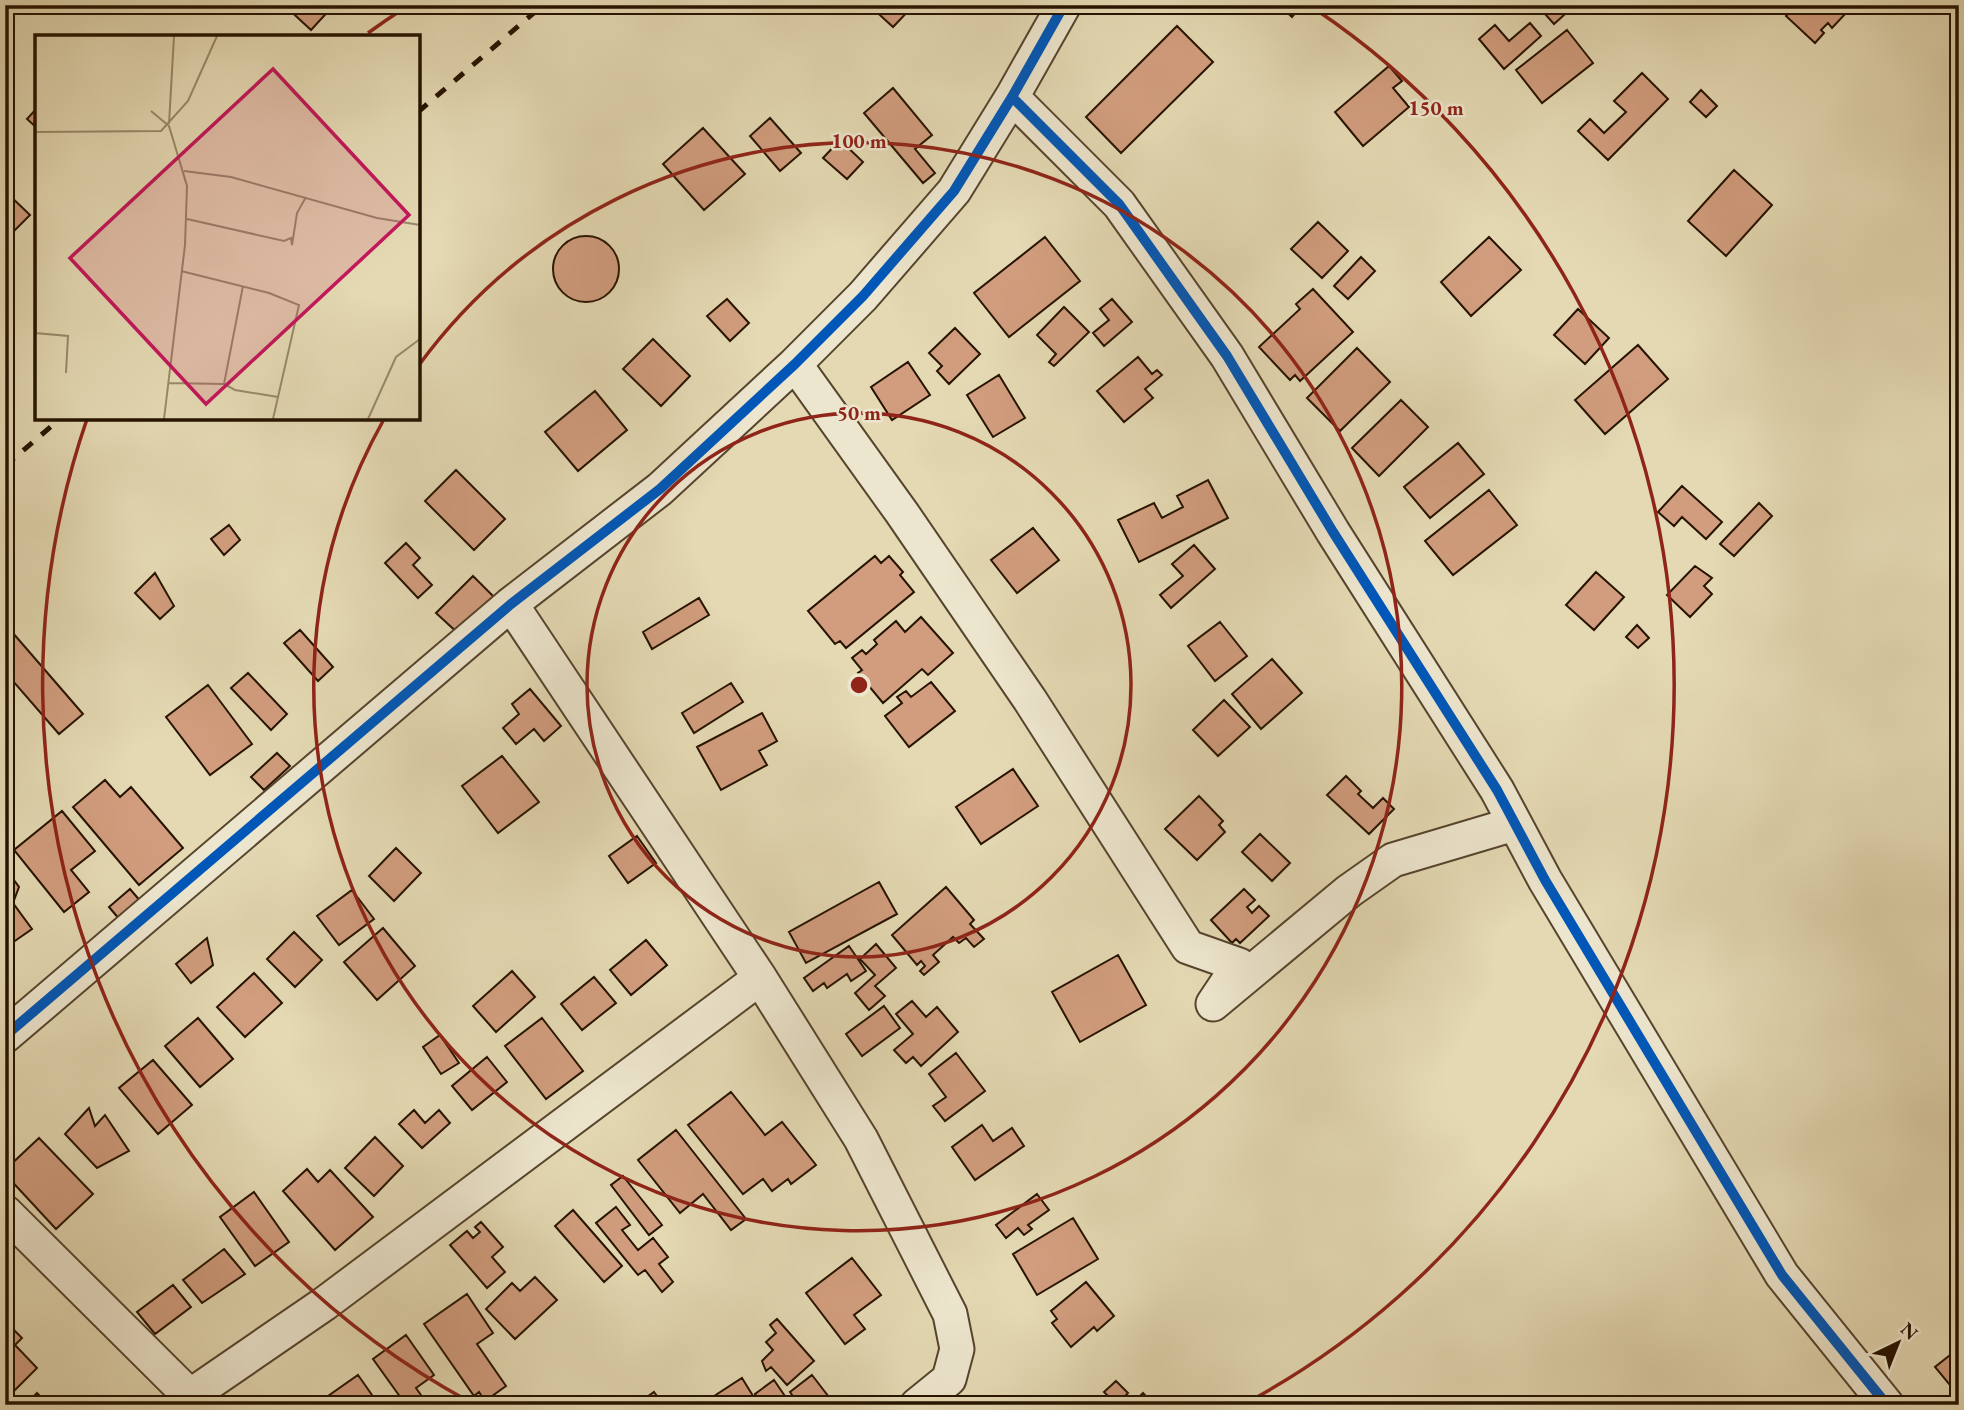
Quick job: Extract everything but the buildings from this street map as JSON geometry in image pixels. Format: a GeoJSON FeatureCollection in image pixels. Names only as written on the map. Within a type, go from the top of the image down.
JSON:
{"type":"FeatureCollection","features":[{"type":"Feature","properties":{"kind":"street"},"geometry":{"type":"LineString","coordinates":[[5,1037],[511,604],[660,489],[795,364],[863,296],[954,191],[1064,5]]}},
{"type":"Feature","properties":{"kind":"street"},"geometry":{"type":"LineString","coordinates":[[1012,97],[1119,204],[1227,356],[1333,532],[1496,790],[1545,880],[1782,1275],[1887,1405]]}},
{"type":"Feature","properties":{"kind":"street"},"geometry":{"type":"LineString","coordinates":[[795,364],[902,513],[1030,700],[1188,947],[1240,965],[1213,1003],[1349,891],[1393,860],[1514,824]]}},
{"type":"Feature","properties":{"kind":"street"},"geometry":{"type":"LineString","coordinates":[[511,604],[760,978],[861,1139],[950,1314],[957,1349],[948,1379],[917,1405]]}},
{"type":"Feature","properties":{"kind":"street"},"geometry":{"type":"LineString","coordinates":[[5,1212],[192,1400],[760,978]]}},
{"type":"Feature","properties":{"kind":"railway"},"geometry":{"type":"LineString","coordinates":[[420,110],[543,5]]}},
{"type":"Feature","properties":{"kind":"railway"},"geometry":{"type":"LineString","coordinates":[[5,466],[59,420]]}},
{"type":"Feature","properties":{"kind":"cycle path"},"geometry":{"type":"LineString","coordinates":[[5,1036],[511,604],[660,489],[795,364],[863,296],[954,191],[1064,5]]}},
{"type":"Feature","properties":{"kind":"cycle path"},"geometry":{"type":"LineString","coordinates":[[1012,97],[1119,204],[1227,356],[1333,532],[1497,790],[1545,880],[1782,1275],[1887,1405]]}}]}
